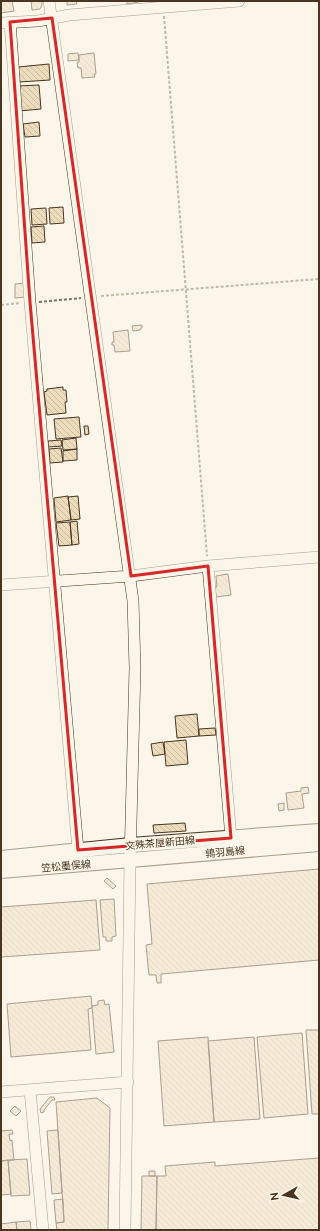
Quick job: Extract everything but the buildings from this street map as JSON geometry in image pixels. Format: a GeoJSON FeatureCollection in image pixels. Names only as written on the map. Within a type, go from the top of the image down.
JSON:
{"type":"FeatureCollection","features":[{"type":"Feature","properties":{"kind":"main road","name":"文殊茶屋新田線"},"geometry":{"type":"LineString","coordinates":[[1,858],[78,850],[319,831]]}},
{"type":"Feature","properties":{"kind":"main road","name":"鶉羽島線"},"geometry":{"type":"LineString","coordinates":[[130,860],[319,844]]}},
{"type":"Feature","properties":{"kind":"main road","name":"笠松墨俣線"},"geometry":{"type":"LineString","coordinates":[[1,871],[130,860]]}},
{"type":"Feature","properties":{"kind":"street"},"geometry":{"type":"LineString","coordinates":[[49,1],[131,576],[135,627],[125,1230]]}},
{"type":"Feature","properties":{"kind":"street"},"geometry":{"type":"LineString","coordinates":[[78,850],[5,23],[38,21],[69,15],[163,4],[239,1]]}},
{"type":"Feature","properties":{"kind":"street"},"geometry":{"type":"LineString","coordinates":[[1,585],[131,576],[208,566],[319,557]]}},
{"type":"Feature","properties":{"kind":"street"},"geometry":{"type":"LineString","coordinates":[[208,566],[231,838]]}},
{"type":"Feature","properties":{"kind":"street"},"geometry":{"type":"LineString","coordinates":[[1,1092],[128,1082]]}},
{"type":"Feature","properties":{"kind":"street"},"geometry":{"type":"LineString","coordinates":[[30,1090],[43,1230]]}},
{"type":"Feature","properties":{"kind":"path"},"geometry":{"type":"LineString","coordinates":[[163,4],[208,566]]}},
{"type":"Feature","properties":{"kind":"path"},"geometry":{"type":"LineString","coordinates":[[1,305],[319,279]]}},
{"type":"Feature","properties":{"kind":"highlighted area"},"geometry":{"type":"Polygon","coordinates":[[[52,18],[131,576],[208,566],[231,838],[78,850],[30,302],[10,22],[52,18]]]}}]}
